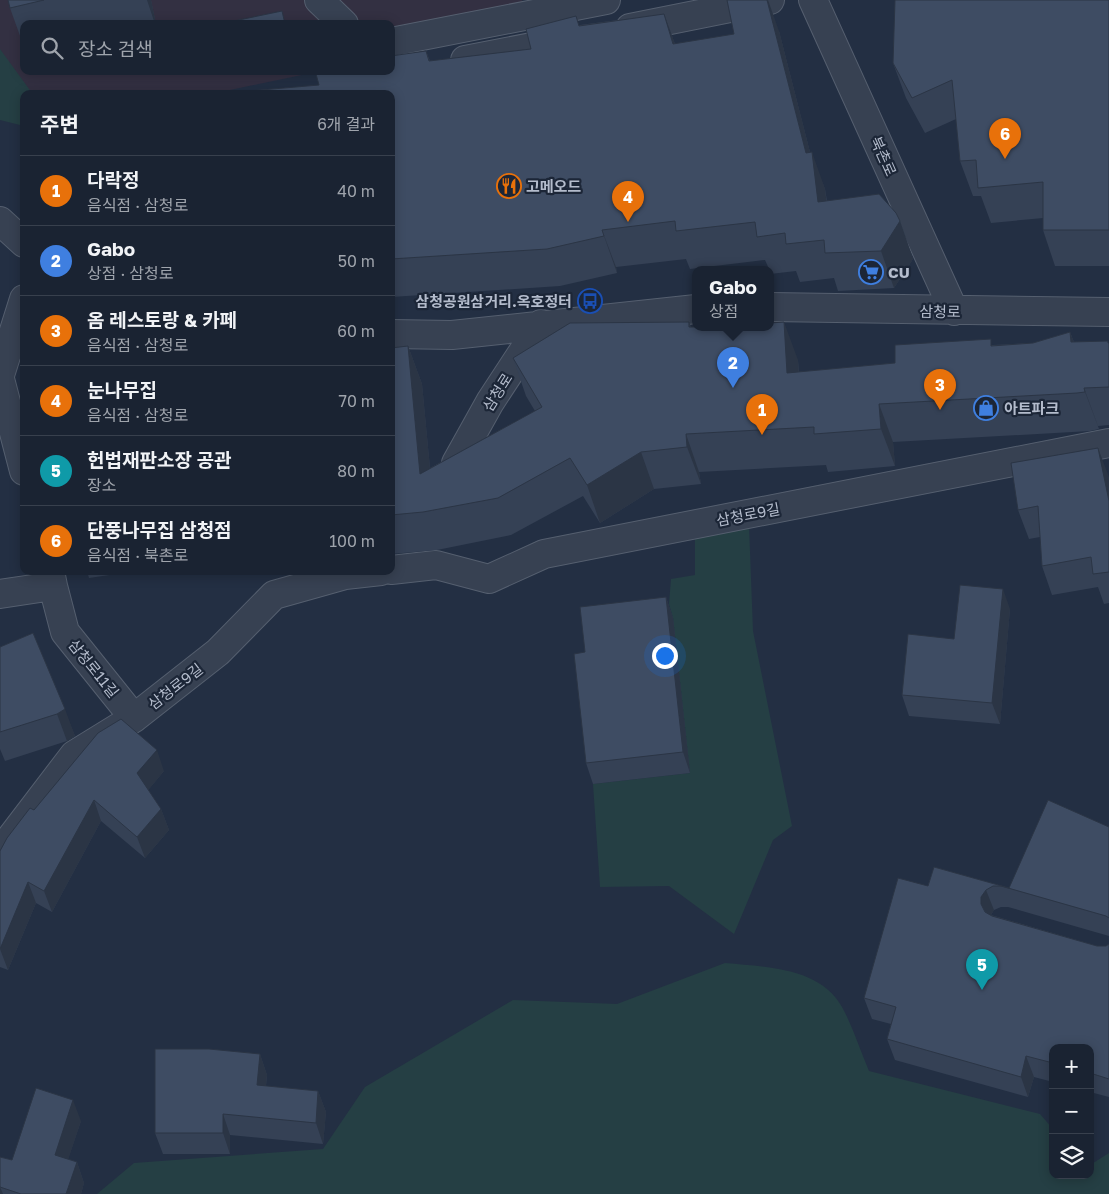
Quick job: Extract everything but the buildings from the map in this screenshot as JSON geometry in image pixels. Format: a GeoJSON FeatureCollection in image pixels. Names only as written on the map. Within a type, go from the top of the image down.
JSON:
{"type":"FeatureCollection","features":[{"type":"Feature","properties":{"kind":"street"},"geometry":{"type":"LineString","coordinates":[[318,0],[340,20]]}},
{"type":"Feature","properties":{"kind":"street"},"geometry":{"type":"LineString","coordinates":[[395,41],[606,0]]}},
{"type":"Feature","properties":{"kind":"street"},"geometry":{"type":"LineString","coordinates":[[437,65],[770,0]]}},
{"type":"Feature","properties":{"kind":"street","name":"북촌로"},"geometry":{"type":"LineString","coordinates":[[813,0],[954,311]]}},
{"type":"Feature","properties":{"kind":"street"},"geometry":{"type":"LineString","coordinates":[[0,221],[20,239]]}},
{"type":"Feature","properties":{"kind":"street","name":"삼청로"},"geometry":{"type":"LineString","coordinates":[[774,307],[1109,312]]}},
{"type":"Feature","properties":{"kind":"street"},"geometry":{"type":"LineString","coordinates":[[395,334],[452,335],[692,309]]}},
{"type":"Feature","properties":{"kind":"street"},"geometry":{"type":"LineString","coordinates":[[0,375],[20,312]]}},
{"type":"Feature","properties":{"kind":"street","name":"삼청로"},"geometry":{"type":"LineString","coordinates":[[456,462],[490,402],[541,324]]}},
{"type":"Feature","properties":{"kind":"street"},"geometry":{"type":"LineString","coordinates":[[0,379],[20,456]]}},
{"type":"Feature","properties":{"kind":"street","name":"삼청로9길"},"geometry":{"type":"LineString","coordinates":[[395,570],[436,565],[489,579],[544,554],[1109,443]]}},
{"type":"Feature","properties":{"kind":"street","name":"삼청로9길"},"geometry":{"type":"LineString","coordinates":[[0,852],[74,755],[134,718],[218,652],[274,595],[345,575]]}},
{"type":"Feature","properties":{"kind":"street","name":"삼청로11길"},"geometry":{"type":"LineString","coordinates":[[0,594],[51,578],[65,632],[134,718]]}},
{"type":"Feature","properties":{"kind":"shaded area"},"geometry":{"type":"Polygon","coordinates":[[[0,0],[522,0],[524,4],[395,32],[395,20],[20,20],[20,75],[302,75],[230,90],[20,90],[20,92],[0,85],[0,0]]]}},
{"type":"Feature","properties":{"kind":"green space"},"geometry":{"type":"Polygon","coordinates":[[[0,49],[30,90],[20,90],[20,125],[0,120],[0,49]]]}},
{"type":"Feature","properties":{"kind":"green space"},"geometry":{"type":"Polygon","coordinates":[[[749,525],[753,631],[792,826],[773,840],[734,934],[669,886],[600,887],[593,784],[690,773],[673,618],[669,604],[671,579],[695,575],[695,533],[749,525]]]}},
{"type":"Feature","properties":{"kind":"green space"},"geometry":{"type":"Polygon","coordinates":[[[725,963],[774,968],[806,977],[820,984],[832,994],[842,1007],[869,1071],[1040,1114],[1049,1124],[1049,1179],[1094,1179],[1094,1162],[1109,1153],[1109,1194],[97,1194],[134,1163],[323,1149],[365,1087],[513,1000],[617,1004],[725,963]]]}},
{"type":"Feature","properties":{"kind":"place","name":"단풍나무집 삼청점"},"geometry":{"type":"Point","coordinates":[1005,159]}},
{"type":"Feature","properties":{"kind":"place","name":"고메오드"},"geometry":{"type":"Point","coordinates":[509,186]}},
{"type":"Feature","properties":{"kind":"place","name":"눈나무집"},"geometry":{"type":"Point","coordinates":[628,222]}},
{"type":"Feature","properties":{"kind":"place","name":"CU"},"geometry":{"type":"Point","coordinates":[871,272]}},
{"type":"Feature","properties":{"kind":"place","name":"삼청공원삼거리.옥호정터"},"geometry":{"type":"Point","coordinates":[590,301]}},
{"type":"Feature","properties":{"kind":"place","name":"Gabo"},"geometry":{"type":"Point","coordinates":[733,388]}},
{"type":"Feature","properties":{"kind":"place","name":"아트파크"},"geometry":{"type":"Point","coordinates":[986,408]}},
{"type":"Feature","properties":{"kind":"place","name":"옴 레스토랑 & 카페"},"geometry":{"type":"Point","coordinates":[940,410]}},
{"type":"Feature","properties":{"kind":"place","name":"다락정"},"geometry":{"type":"Point","coordinates":[762,435]}},
{"type":"Feature","properties":{"kind":"place","name":"헌법재판소장 공관"},"geometry":{"type":"Point","coordinates":[982,990]}}]}
